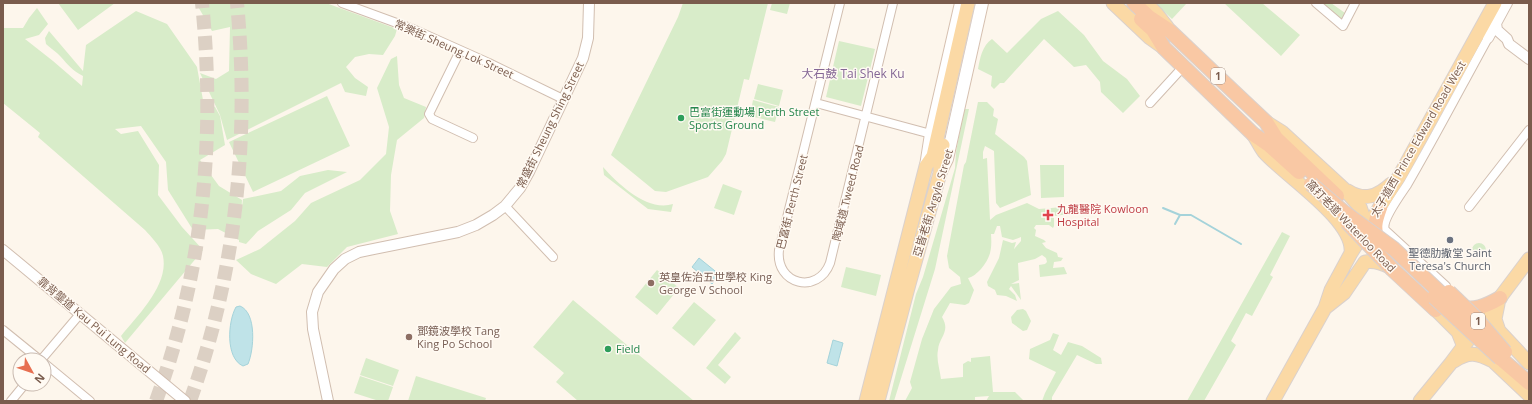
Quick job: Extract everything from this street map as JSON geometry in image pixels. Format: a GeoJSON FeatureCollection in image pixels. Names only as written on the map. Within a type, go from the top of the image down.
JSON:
{"type":"FeatureCollection","features":[{"type":"Feature","properties":{"kind":"highway","name":"窩打老道 Waterloo Road"},"geometry":{"type":"LineString","coordinates":[[1125,3],[1153,30],[1164,48],[1253,134],[1400,245],[1470,312],[1505,352],[1529,375]]}},
{"type":"Feature","properties":{"kind":"highway","name":"窩打老道 Waterloo Road"},"geometry":{"type":"LineString","coordinates":[[1134,3],[1149,17],[1170,31],[1266,122],[1276,138],[1393,270],[1464,334],[1529,383]]}},
{"type":"Feature","properties":{"kind":"highway"},"geometry":{"type":"LineString","coordinates":[[1314,180],[1345,213],[1394,249],[1448,300],[1466,309],[1477,308],[1500,298]]}},
{"type":"Feature","properties":{"kind":"highway"},"geometry":{"type":"LineString","coordinates":[[1380,208],[1375,226],[1379,243],[1390,256],[1496,359]]}},
{"type":"Feature","properties":{"kind":"main road","name":"亞皆老街 Argyle Street"},"geometry":{"type":"LineString","coordinates":[[866,401],[933,159],[931,134],[961,3]]}},
{"type":"Feature","properties":{"kind":"main road"},"geometry":{"type":"LineString","coordinates":[[940,173],[933,159],[968,3]]}},
{"type":"Feature","properties":{"kind":"main road"},"geometry":{"type":"LineString","coordinates":[[933,159],[974,3]]}},
{"type":"Feature","properties":{"kind":"main road","name":"亞皆老街 Argyle Street"},"geometry":{"type":"LineString","coordinates":[[878,401],[940,173],[947,158],[982,3]]}},
{"type":"Feature","properties":{"kind":"main road","name":"窩打老道 Waterloo Road"},"geometry":{"type":"LineString","coordinates":[[1113,3],[1150,38],[1164,48]]}},
{"type":"Feature","properties":{"kind":"main road","name":"窩打老道 Waterloo Road"},"geometry":{"type":"LineString","coordinates":[[1146,3],[1170,31]]}},
{"type":"Feature","properties":{"kind":"main road","name":"太子道西 Prince Edward Road West"},"geometry":{"type":"LineString","coordinates":[[1277,397],[1325,308],[1331,290],[1351,253],[1400,175],[1495,3]]}},
{"type":"Feature","properties":{"kind":"main road","name":"窩打老道 Waterloo Road"},"geometry":{"type":"LineString","coordinates":[[1266,122],[1282,132],[1343,188],[1360,207],[1376,249],[1456,329],[1460,334],[1464,347]]}},
{"type":"Feature","properties":{"kind":"main road","name":"窩打老道 Waterloo Road"},"geometry":{"type":"LineString","coordinates":[[1253,134],[1264,152],[1327,209],[1338,221],[1348,235],[1351,253]]}},
{"type":"Feature","properties":{"kind":"main road"},"geometry":{"type":"LineString","coordinates":[[1343,188],[1357,196],[1371,197],[1386,189],[1400,175]]}},
{"type":"Feature","properties":{"kind":"main road"},"geometry":{"type":"LineString","coordinates":[[1327,209],[1335,209],[1344,204],[1343,188]]}},
{"type":"Feature","properties":{"kind":"main road"},"geometry":{"type":"LineString","coordinates":[[1420,401],[1464,347],[1529,259]]}},
{"type":"Feature","properties":{"kind":"main road"},"geometry":{"type":"LineString","coordinates":[[1325,308],[1344,293],[1365,262],[1370,261],[1382,263],[1396,270]]}},
{"type":"Feature","properties":{"kind":"main road"},"geometry":{"type":"LineString","coordinates":[[1500,298],[1495,319],[1499,331],[1529,363]]}},
{"type":"Feature","properties":{"kind":"main road"},"geometry":{"type":"LineString","coordinates":[[1496,359],[1489,356],[1494,346],[1501,341],[1508,342]]}},
{"type":"Feature","properties":{"kind":"main road","name":"窩打老道 Waterloo Road"},"geometry":{"type":"LineString","coordinates":[[1451,363],[1467,353],[1496,359],[1529,395]]}},
{"type":"Feature","properties":{"kind":"street","name":"常樂街 Sheung Lok Street"},"geometry":{"type":"LineString","coordinates":[[342,3],[413,29],[564,99]]}},
{"type":"Feature","properties":{"kind":"street","name":"常盛街 Sheung Shing Street"},"geometry":{"type":"LineString","coordinates":[[328,401],[313,329],[313,304],[318,292],[334,269],[345,259],[359,252],[467,229],[484,221],[505,206],[524,181],[564,99],[586,49],[589,26],[589,3]]}},
{"type":"Feature","properties":{"kind":"street","name":"巴富街 Perth Street"},"geometry":{"type":"LineString","coordinates":[[828,268],[820,278],[814,281],[795,281],[790,278],[781,268],[778,256],[840,3]]}},
{"type":"Feature","properties":{"kind":"street","name":"陶域道 Tweed Road"},"geometry":{"type":"LineString","coordinates":[[828,268],[867,117],[893,3]]}},
{"type":"Feature","properties":{"kind":"street"},"geometry":{"type":"LineString","coordinates":[[1316,3],[1343,26],[1355,3]]}},
{"type":"Feature","properties":{"kind":"street"},"geometry":{"type":"LineString","coordinates":[[1488,38],[1507,3]]}},
{"type":"Feature","properties":{"kind":"street"},"geometry":{"type":"LineString","coordinates":[[1496,23],[1497,30],[1507,39],[1509,44],[1529,59]]}},
{"type":"Feature","properties":{"kind":"street"},"geometry":{"type":"LineString","coordinates":[[1488,38],[1493,37],[1504,44],[1509,44]]}},
{"type":"Feature","properties":{"kind":"street","name":"太子道西 Prince Edward Road West"},"geometry":{"type":"LineString","coordinates":[[1384,226],[1386,219],[1488,38]]}},
{"type":"Feature","properties":{"kind":"street"},"geometry":{"type":"LineString","coordinates":[[460,51],[429,114],[432,119],[474,138]]}},
{"type":"Feature","properties":{"kind":"street"},"geometry":{"type":"LineString","coordinates":[[1150,102],[1183,67]]}},
{"type":"Feature","properties":{"kind":"street"},"geometry":{"type":"LineString","coordinates":[[816,103],[931,134]]}},
{"type":"Feature","properties":{"kind":"street"},"geometry":{"type":"LineString","coordinates":[[1469,207],[1529,130]]}},
{"type":"Feature","properties":{"kind":"street"},"geometry":{"type":"LineString","coordinates":[[505,206],[553,257]]}},
{"type":"Feature","properties":{"kind":"street","name":"窩打老道 Waterloo Road"},"geometry":{"type":"LineString","coordinates":[[1384,226],[1385,230],[1446,286]]}},
{"type":"Feature","properties":{"kind":"street","name":"靠背壟道 Kau Pui Lung Road"},"geometry":{"type":"LineString","coordinates":[[3,250],[184,401]]}},
{"type":"Feature","properties":{"kind":"street"},"geometry":{"type":"LineString","coordinates":[[48,352],[80,314]]}},
{"type":"Feature","properties":{"kind":"street"},"geometry":{"type":"LineString","coordinates":[[3,330],[31,352]]}},
{"type":"Feature","properties":{"kind":"street"},"geometry":{"type":"LineString","coordinates":[[52,370],[90,401]]}},
{"type":"Feature","properties":{"kind":"street"},"geometry":{"type":"LineString","coordinates":[[11,401],[18,392]]}},
{"type":"Feature","properties":{"kind":"green space"},"geometry":{"type":"Polygon","coordinates":[[[58,3],[115,3],[78,30],[58,3]]]}},
{"type":"Feature","properties":{"kind":"green space"},"geometry":{"type":"Polygon","coordinates":[[[196,3],[326,3],[397,29],[395,36],[383,55],[369,54],[355,57],[346,67],[355,78],[368,87],[366,96],[345,92],[341,83],[227,140],[220,115],[200,73],[216,79],[229,71],[230,27],[212,31],[196,3]]]}},
{"type":"Feature","properties":{"kind":"green space","name":"巴富街運動場 Perth Street Sports Ground"},"geometry":{"type":"Polygon","coordinates":[[[683,3],[768,3],[749,80],[744,79],[726,154],[722,161],[708,177],[666,192],[655,191],[611,155],[678,17],[683,3]]]}},
{"type":"Feature","properties":{"kind":"green space"},"geometry":{"type":"Polygon","coordinates":[[[772,3],[790,3],[787,14],[770,10],[772,3]]]}},
{"type":"Feature","properties":{"kind":"green space"},"geometry":{"type":"Polygon","coordinates":[[[1155,3],[1187,3],[1172,19],[1155,3]]]}},
{"type":"Feature","properties":{"kind":"green space"},"geometry":{"type":"Polygon","coordinates":[[[1224,3],[1262,3],[1300,35],[1281,56],[1224,3]]]}},
{"type":"Feature","properties":{"kind":"green space"},"geometry":{"type":"Polygon","coordinates":[[[1322,3],[1331,3],[1345,13],[1341,20],[1322,3]]]}},
{"type":"Feature","properties":{"kind":"green space"},"geometry":{"type":"Polygon","coordinates":[[[37,8],[48,24],[39,35],[25,39],[82,86],[83,76],[73,70],[58,53],[46,44],[45,38],[49,31],[83,71],[86,45],[136,11],[167,24],[197,67],[203,100],[215,107],[220,116],[225,145],[200,160],[219,186],[242,200],[241,216],[243,199],[281,191],[300,176],[328,170],[347,172],[305,193],[291,210],[258,231],[246,244],[239,242],[239,240],[218,229],[193,230],[168,190],[166,162],[141,126],[115,129],[121,134],[138,131],[159,165],[158,195],[182,227],[203,250],[125,343],[121,336],[151,299],[157,289],[164,267],[162,252],[145,230],[38,137],[40,133],[3,103],[3,28],[23,28],[37,8]]]}},
{"type":"Feature","properties":{"kind":"green space"},"geometry":{"type":"Polygon","coordinates":[[[1058,11],[1084,35],[1103,61],[1127,79],[1140,96],[1123,113],[1101,92],[1100,82],[1086,65],[1074,67],[1044,39],[1004,83],[1000,83],[994,89],[991,86],[992,76],[978,69],[984,49],[992,39],[1007,53],[1041,19],[1058,11]]]}},
{"type":"Feature","properties":{"kind":"green space"},"geometry":{"type":"Polygon","coordinates":[[[839,41],[875,49],[861,106],[826,97],[839,41]]]}},
{"type":"Feature","properties":{"kind":"green space"},"geometry":{"type":"Polygon","coordinates":[[[397,56],[399,85],[404,98],[426,107],[424,118],[397,140],[391,175],[390,211],[398,234],[347,247],[327,267],[302,264],[276,284],[251,274],[236,260],[260,249],[295,221],[311,203],[360,180],[386,154],[389,127],[377,88],[391,59],[397,56]]]}},
{"type":"Feature","properties":{"kind":"green space"},"geometry":{"type":"Polygon","coordinates":[[[758,84],[783,90],[779,106],[754,99],[758,84]]]}},
{"type":"Feature","properties":{"kind":"green space"},"geometry":{"type":"Polygon","coordinates":[[[327,96],[350,146],[253,192],[229,142],[327,96]]]}},
{"type":"Feature","properties":{"kind":"green space"},"geometry":{"type":"Polygon","coordinates":[[[753,100],[779,107],[775,122],[750,116],[753,100]]]}},
{"type":"Feature","properties":{"kind":"green space"},"geometry":{"type":"Polygon","coordinates":[[[978,102],[987,102],[994,109],[993,116],[998,119],[995,134],[1027,161],[1031,195],[1000,208],[996,203],[994,151],[985,146],[983,159],[987,158],[990,220],[996,215],[1027,203],[1039,209],[1063,207],[1068,210],[1069,214],[1054,216],[1053,228],[1049,225],[1036,225],[1034,228],[1036,230],[1035,236],[1046,242],[1042,243],[1046,248],[1057,253],[1058,257],[1063,258],[1061,261],[1054,262],[1053,268],[1064,267],[1067,274],[1040,277],[1039,265],[1047,262],[1046,258],[1042,255],[1035,259],[1018,263],[1019,280],[1011,284],[1019,283],[1021,300],[1011,286],[1009,289],[1015,295],[1017,301],[1006,296],[997,295],[995,290],[988,286],[987,282],[999,258],[1003,240],[1012,243],[1016,242],[1014,249],[1021,241],[1021,237],[1013,240],[1002,237],[1000,226],[997,226],[994,234],[991,234],[991,249],[987,261],[978,272],[968,278],[974,290],[969,303],[965,305],[950,303],[942,317],[945,331],[939,345],[937,357],[938,364],[941,379],[963,377],[963,364],[968,361],[971,362],[971,358],[990,356],[993,392],[1015,392],[1024,401],[986,401],[989,396],[975,397],[975,401],[905,401],[912,388],[910,382],[922,339],[934,309],[951,287],[961,284],[960,277],[949,268],[947,256],[964,165],[966,162],[978,102]]]}},
{"type":"Feature","properties":{"kind":"green space"},"geometry":{"type":"Polygon","coordinates":[[[964,109],[969,109],[935,269],[894,401],[889,401],[916,294],[923,277],[955,168],[956,152],[964,109]]]}},
{"type":"Feature","properties":{"kind":"green space"},"geometry":{"type":"Polygon","coordinates":[[[1040,165],[1064,165],[1064,197],[1041,198],[1040,165]]]}},
{"type":"Feature","properties":{"kind":"green space"},"geometry":{"type":"Polygon","coordinates":[[[603,167],[617,182],[644,201],[663,205],[673,204],[671,212],[648,209],[604,175],[603,167]]]}},
{"type":"Feature","properties":{"kind":"green space"},"geometry":{"type":"Polygon","coordinates":[[[723,184],[742,191],[734,215],[714,208],[723,184]]]}},
{"type":"Feature","properties":{"kind":"green space"},"geometry":{"type":"Polygon","coordinates":[[[1282,232],[1290,236],[1270,275],[1273,277],[1252,316],[1246,313],[1231,341],[1236,345],[1204,401],[1187,401],[1282,232]]]}},
{"type":"Feature","properties":{"kind":"green space"},"geometry":{"type":"Polygon","coordinates":[[[1479,243],[1484,245],[1486,250],[1484,255],[1479,257],[1474,255],[1472,250],[1474,245],[1479,243]]]}},
{"type":"Feature","properties":{"kind":"green space"},"geometry":{"type":"Polygon","coordinates":[[[846,267],[881,275],[876,296],[841,287],[846,267]]]}},
{"type":"Feature","properties":{"kind":"green space"},"geometry":{"type":"Polygon","coordinates":[[[657,270],[679,288],[657,315],[635,297],[657,270]]]}},
{"type":"Feature","properties":{"kind":"green space","name":"Field"},"geometry":{"type":"Polygon","coordinates":[[[573,300],[694,401],[578,401],[556,382],[564,373],[533,347],[573,300]]]}},
{"type":"Feature","properties":{"kind":"green space"},"geometry":{"type":"Polygon","coordinates":[[[694,302],[716,320],[694,346],[672,328],[694,302]]]}},
{"type":"Feature","properties":{"kind":"green space"},"geometry":{"type":"Polygon","coordinates":[[[1023,309],[1026,311],[1031,321],[1027,330],[1023,331],[1012,323],[1011,317],[1017,310],[1023,309]]]}},
{"type":"Feature","properties":{"kind":"green space"},"geometry":{"type":"Polygon","coordinates":[[[735,332],[741,338],[718,365],[731,377],[725,384],[706,368],[735,332]]]}},
{"type":"Feature","properties":{"kind":"green space"},"geometry":{"type":"Polygon","coordinates":[[[1053,333],[1059,335],[1053,350],[1061,355],[1068,342],[1082,346],[1101,358],[1102,364],[1096,364],[1077,355],[1052,397],[1052,401],[1042,401],[1056,372],[1029,359],[1030,349],[1050,340],[1053,333]]]}},
{"type":"Feature","properties":{"kind":"green space"},"geometry":{"type":"Polygon","coordinates":[[[366,358],[399,370],[393,386],[360,375],[366,358]]]}},
{"type":"Feature","properties":{"kind":"green space"},"geometry":{"type":"Polygon","coordinates":[[[360,376],[393,387],[388,401],[379,401],[354,393],[360,376]]]}},
{"type":"Feature","properties":{"kind":"green space"},"geometry":{"type":"Polygon","coordinates":[[[416,376],[486,398],[485,401],[408,401],[416,376]]]}},
{"type":"Feature","properties":{"kind":"water"},"geometry":{"type":"Polygon","coordinates":[[[699,258],[720,275],[712,284],[692,267],[699,258]]]}},
{"type":"Feature","properties":{"kind":"water"},"geometry":{"type":"Polygon","coordinates":[[[240,306],[249,316],[253,332],[250,358],[248,364],[243,366],[237,362],[233,355],[230,339],[233,313],[236,307],[240,306]]]}},
{"type":"Feature","properties":{"kind":"water"},"geometry":{"type":"Polygon","coordinates":[[[833,340],[843,343],[837,366],[827,363],[833,340]]]}},
{"type":"Feature","properties":{"kind":"waterway"},"geometry":{"type":"LineString","coordinates":[[1163,208],[1180,215],[1191,215],[1241,244]]}},
{"type":"Feature","properties":{"kind":"waterway"},"geometry":{"type":"LineString","coordinates":[[1175,224],[1180,215]]}},
{"type":"Feature","properties":{"kind":"tunnel"},"geometry":{"type":"LineString","coordinates":[[156,401],[172,352],[185,304],[195,254],[202,205],[206,155],[207,104],[206,54],[202,3]]}},
{"type":"Feature","properties":{"kind":"tunnel"},"geometry":{"type":"LineString","coordinates":[[190,401],[206,353],[219,304],[229,255],[236,205],[242,104],[241,53],[237,3]]}},
{"type":"Feature","properties":{"kind":"place","name":"巴富街運動場 Perth Street Sports Ground"},"geometry":{"type":"Point","coordinates":[681,118]}},
{"type":"Feature","properties":{"kind":"place","name":"九龍醫院 Kowloon Hospital"},"geometry":{"type":"Point","coordinates":[1048,215]}},
{"type":"Feature","properties":{"kind":"place","name":"聖德肋撒堂 Saint Teresa's Church"},"geometry":{"type":"Point","coordinates":[1450,240]}},
{"type":"Feature","properties":{"kind":"place","name":"英皇佐治五世學校 King George V School"},"geometry":{"type":"Point","coordinates":[651,283]}},
{"type":"Feature","properties":{"kind":"place","name":"鄧鏡波學校 Tang King Po School"},"geometry":{"type":"Point","coordinates":[409,337]}},
{"type":"Feature","properties":{"kind":"place","name":"Field"},"geometry":{"type":"Point","coordinates":[608,349]}},
{"type":"Feature","properties":{"kind":"district","name":"大石鼓 Tai Shek Ku"},"geometry":{"type":"Point","coordinates":[853,74]}}]}
